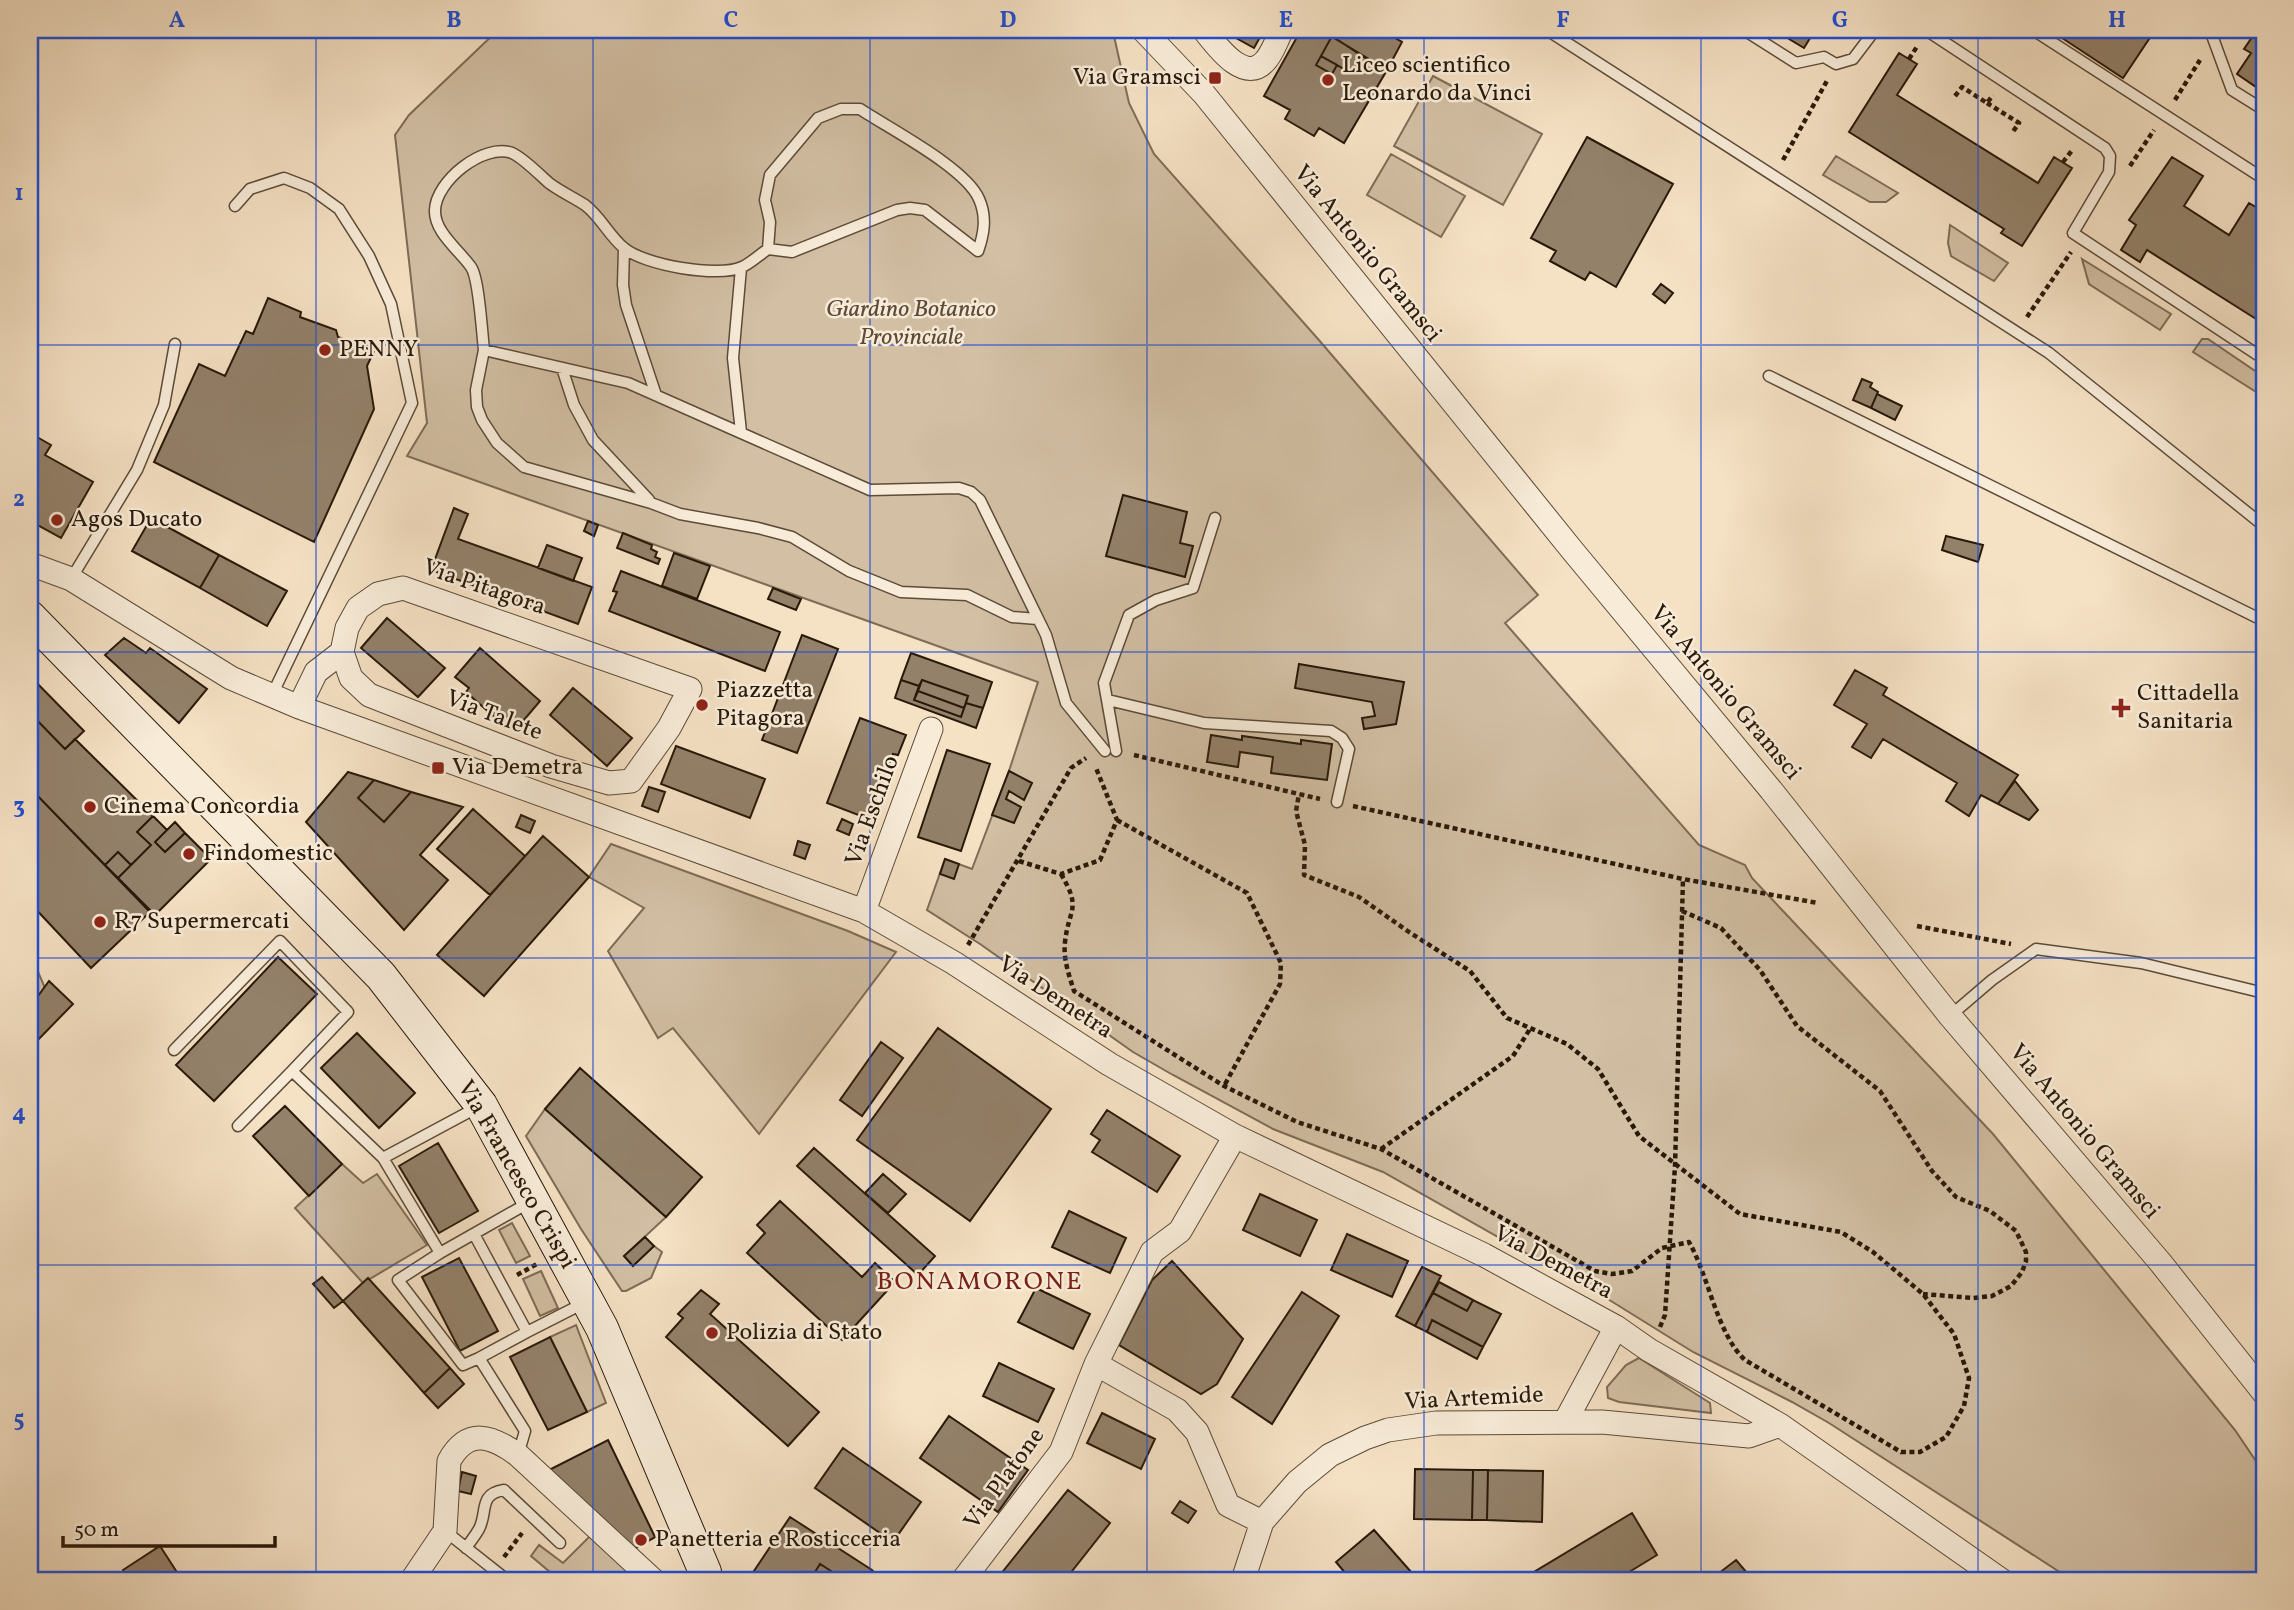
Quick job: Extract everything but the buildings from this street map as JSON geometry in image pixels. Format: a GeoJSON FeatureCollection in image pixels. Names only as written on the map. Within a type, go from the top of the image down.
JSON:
{"type":"FeatureCollection","features":[{"type":"Feature","properties":{"kind":"main road","name":"Via Francesco Crispi"},"geometry":{"type":"LineString","coordinates":[[30,617],[382,976],[481,1105],[602,1328],[707,1578]]}},
{"type":"Feature","properties":{"kind":"street","name":"Via Antonio Gramsci"},"geometry":{"type":"LineString","coordinates":[[1143,30],[1212,104],[1572,550],[1772,790],[1951,1016],[2160,1262],[2264,1393]]}},
{"type":"Feature","properties":{"kind":"street"},"geometry":{"type":"LineString","coordinates":[[1204,30],[1231,61],[1247,68],[1255,68],[1267,60],[1282,30]]}},
{"type":"Feature","properties":{"kind":"street","name":"Via Demetra"},"geometry":{"type":"LineString","coordinates":[[30,564],[71,579],[231,678],[299,707],[864,911],[954,963],[1109,1064],[1235,1136],[1485,1255],[1616,1327],[1648,1350],[1780,1425],[2001,1580]]}},
{"type":"Feature","properties":{"kind":"street","name":"Via Pitagora"},"geometry":{"type":"LineString","coordinates":[[342,652],[347,628],[358,608],[378,594],[403,588],[690,690],[669,728]]}},
{"type":"Feature","properties":{"kind":"street"},"geometry":{"type":"LineString","coordinates":[[299,707],[316,673],[342,652]]}},
{"type":"Feature","properties":{"kind":"street","name":"Via Talete"},"geometry":{"type":"LineString","coordinates":[[342,652],[351,678],[369,695],[551,766],[609,783],[631,782],[669,728]]}},
{"type":"Feature","properties":{"kind":"street","name":"Via Eschilo"},"geometry":{"type":"LineString","coordinates":[[864,911],[931,729]]}},
{"type":"Feature","properties":{"kind":"street","name":"Via Platone"},"geometry":{"type":"LineString","coordinates":[[963,1580],[1061,1452],[1096,1364],[1152,1251],[1180,1231],[1235,1136]]}},
{"type":"Feature","properties":{"kind":"street"},"geometry":{"type":"LineString","coordinates":[[1565,1422],[1616,1327]]}},
{"type":"Feature","properties":{"kind":"street"},"geometry":{"type":"LineString","coordinates":[[1096,1364],[1177,1410],[1197,1433],[1228,1505],[1262,1522]]}},
{"type":"Feature","properties":{"kind":"street","name":"Via Artemide"},"geometry":{"type":"LineString","coordinates":[[1243,1580],[1262,1522],[1297,1482],[1330,1454],[1376,1434],[1412,1425],[1436,1423],[1602,1422],[1749,1436],[1780,1425]]}},
{"type":"Feature","properties":{"kind":"street"},"geometry":{"type":"LineString","coordinates":[[412,1580],[445,1531],[447,1472],[455,1451],[474,1438],[485,1437],[497,1440],[518,1455],[653,1580]]}},
{"type":"Feature","properties":{"kind":"lane"},"geometry":{"type":"LineString","coordinates":[[1547,30],[2049,353],[2264,526]]}},
{"type":"Feature","properties":{"kind":"lane"},"geometry":{"type":"LineString","coordinates":[[1744,30],[1796,63],[1824,57],[1836,64],[1853,59],[1875,30]]}},
{"type":"Feature","properties":{"kind":"lane"},"geometry":{"type":"LineString","coordinates":[[1926,30],[2105,148],[2110,156],[2109,172],[2073,233],[2264,359]]}},
{"type":"Feature","properties":{"kind":"lane"},"geometry":{"type":"LineString","coordinates":[[2033,30],[2264,179]]}},
{"type":"Feature","properties":{"kind":"lane"},"geometry":{"type":"LineString","coordinates":[[2210,30],[2232,90],[2264,110]]}},
{"type":"Feature","properties":{"kind":"lane"},"geometry":{"type":"LineString","coordinates":[[768,249],[770,222],[765,200],[770,175],[818,118],[841,109],[860,109],[958,172],[979,199],[983,214],[985,230],[978,251],[925,209],[910,208],[897,210],[792,252],[768,249],[741,268],[720,272],[678,268],[639,256],[624,248],[585,205],[561,192],[513,153],[497,152],[463,166],[447,179],[435,210],[438,224],[473,270],[484,350],[476,390],[477,407],[489,431],[507,454],[524,467],[651,503],[680,514],[792,537],[849,571],[901,592],[967,595],[1012,617],[1037,619]]}},
{"type":"Feature","properties":{"kind":"lane"},"geometry":{"type":"LineString","coordinates":[[236,206],[250,189],[284,178],[310,188],[339,209],[369,256],[391,304],[412,403],[272,695]]}},
{"type":"Feature","properties":{"kind":"lane"},"geometry":{"type":"LineString","coordinates":[[624,248],[623,285],[626,305],[656,396]]}},
{"type":"Feature","properties":{"kind":"lane"},"geometry":{"type":"LineString","coordinates":[[741,268],[733,358],[741,432]]}},
{"type":"Feature","properties":{"kind":"lane"},"geometry":{"type":"LineString","coordinates":[[71,579],[137,470],[164,405],[175,344]]}},
{"type":"Feature","properties":{"kind":"lane"},"geometry":{"type":"LineString","coordinates":[[484,350],[628,383],[870,490],[959,488],[971,492],[980,500],[1046,635],[1066,703],[1110,751]]}},
{"type":"Feature","properties":{"kind":"lane"},"geometry":{"type":"LineString","coordinates":[[562,368],[574,405],[593,440],[651,503]]}},
{"type":"Feature","properties":{"kind":"lane"},"geometry":{"type":"LineString","coordinates":[[1769,376],[2264,621]]}},
{"type":"Feature","properties":{"kind":"lane"},"geometry":{"type":"LineString","coordinates":[[1110,751],[1108,700],[1104,683],[1129,615],[1156,600],[1193,588],[1215,518]]}},
{"type":"Feature","properties":{"kind":"lane"},"geometry":{"type":"LineString","coordinates":[[1108,700],[1204,723],[1331,731],[1342,738],[1349,749],[1337,802]]}},
{"type":"Feature","properties":{"kind":"lane"},"geometry":{"type":"LineString","coordinates":[[174,1050],[280,940],[348,1012],[238,1126]]}},
{"type":"Feature","properties":{"kind":"lane"},"geometry":{"type":"LineString","coordinates":[[1951,1016],[1992,980],[2036,949],[2141,962],[2264,993]]}},
{"type":"Feature","properties":{"kind":"lane"},"geometry":{"type":"LineString","coordinates":[[292,1071],[383,1158],[440,1253]]}},
{"type":"Feature","properties":{"kind":"lane"},"geometry":{"type":"LineString","coordinates":[[383,1158],[481,1105]]}},
{"type":"Feature","properties":{"kind":"lane"},"geometry":{"type":"LineString","coordinates":[[532,1201],[398,1280],[463,1365],[588,1300]]}},
{"type":"Feature","properties":{"kind":"lane"},"geometry":{"type":"LineString","coordinates":[[474,1234],[527,1332]]}},
{"type":"Feature","properties":{"kind":"lane"},"geometry":{"type":"LineString","coordinates":[[479,1358],[525,1431],[518,1455]]}},
{"type":"Feature","properties":{"kind":"lane"},"geometry":{"type":"LineString","coordinates":[[466,1548],[480,1527],[486,1499],[494,1491],[503,1490],[560,1544]]}},
{"type":"Feature","properties":{"kind":"lane"},"geometry":{"type":"LineString","coordinates":[[445,1531],[507,1580]]}},
{"type":"Feature","properties":{"kind":"path"},"geometry":{"type":"LineString","coordinates":[[2126,172],[2200,60]]}},
{"type":"Feature","properties":{"kind":"path"},"geometry":{"type":"LineString","coordinates":[[1774,176],[1836,64]]}},
{"type":"Feature","properties":{"kind":"path"},"geometry":{"type":"LineString","coordinates":[[1987,103],[2019,123],[2012,133]]}},
{"type":"Feature","properties":{"kind":"path"},"geometry":{"type":"LineString","coordinates":[[2017,331],[2071,253]]}},
{"type":"Feature","properties":{"kind":"path"},"geometry":{"type":"LineString","coordinates":[[954,963],[973,939],[1071,768],[1091,754],[1110,751],[1683,879],[1818,903]]}},
{"type":"Feature","properties":{"kind":"path"},"geometry":{"type":"LineString","coordinates":[[1091,754],[1117,820],[1247,893],[1282,963],[1280,984],[1224,1086]]}},
{"type":"Feature","properties":{"kind":"path"},"geometry":{"type":"LineString","coordinates":[[1061,874],[1072,893],[1073,910],[1065,943],[1066,964],[1074,991],[1224,1086],[1297,1122],[1381,1149],[1595,1271],[1612,1274],[1632,1271],[1648,1256],[1670,1245],[1689,1242],[1706,1278],[1730,1343],[1745,1360],[1901,1452],[1920,1452],[1946,1437],[1964,1406],[1969,1378],[1954,1334],[1923,1294],[1873,1252],[1841,1232],[1740,1214],[1639,1136],[1598,1069],[1567,1044],[1507,1018],[1470,971],[1359,897],[1304,875],[1305,845],[1296,811],[1299,794]]}},
{"type":"Feature","properties":{"kind":"path"},"geometry":{"type":"LineString","coordinates":[[1019,861],[1061,874],[1100,860],[1117,820]]}},
{"type":"Feature","properties":{"kind":"path"},"geometry":{"type":"LineString","coordinates":[[1648,1350],[1665,1315],[1675,1166],[1683,879]]}},
{"type":"Feature","properties":{"kind":"path"},"geometry":{"type":"LineString","coordinates":[[1682,911],[1721,928],[1760,970],[1797,1026],[1880,1091],[1933,1171],[1956,1197],[1990,1211],[2016,1231],[2026,1252],[2026,1261],[2022,1272],[2011,1286],[1992,1296],[1973,1298],[1923,1294]]}},
{"type":"Feature","properties":{"kind":"path"},"geometry":{"type":"LineString","coordinates":[[1917,926],[2036,949]]}},
{"type":"Feature","properties":{"kind":"path"},"geometry":{"type":"LineString","coordinates":[[1381,1149],[1513,1056],[1530,1029]]}},
{"type":"Feature","properties":{"kind":"path"},"geometry":{"type":"LineString","coordinates":[[500,1283],[562,1252]]}},
{"type":"Feature","properties":{"kind":"path"},"geometry":{"type":"LineString","coordinates":[[494,1570],[534,1520]]}},
{"type":"Feature","properties":{"kind":"green space","name":"Giardino Botanico Provinciale"},"geometry":{"type":"Polygon","coordinates":[[[498,30],[1107,30],[1114,36],[1129,103],[1154,154],[1318,339],[1538,595],[1505,623],[1699,845],[1745,865],[1752,878],[1993,1134],[2235,1430],[2264,1473],[2264,1557],[2254,1579],[2072,1580],[1829,1423],[1693,1352],[1611,1301],[1383,1172],[1273,1129],[1133,1052],[927,910],[945,859],[972,869],[1009,771],[1038,682],[407,456],[427,423],[395,135],[409,115],[498,30]]]}},
{"type":"Feature","properties":{"kind":"green space"},"geometry":{"type":"Polygon","coordinates":[[[1433,76],[1542,134],[1503,205],[1394,146],[1433,76]]]}},
{"type":"Feature","properties":{"kind":"green space"},"geometry":{"type":"Polygon","coordinates":[[[1391,154],[1465,196],[1441,237],[1367,195],[1391,154]]]}},
{"type":"Feature","properties":{"kind":"green space"},"geometry":{"type":"Polygon","coordinates":[[[1836,156],[1898,193],[1886,202],[1870,202],[1823,175],[1836,156]]]}},
{"type":"Feature","properties":{"kind":"green space"},"geometry":{"type":"Polygon","coordinates":[[[1950,225],[2008,263],[1994,281],[1951,256],[1948,243],[1950,225]]]}},
{"type":"Feature","properties":{"kind":"green space"},"geometry":{"type":"Polygon","coordinates":[[[2082,259],[2171,314],[2160,330],[2089,284],[2082,259]]]}},
{"type":"Feature","properties":{"kind":"green space"},"geometry":{"type":"Polygon","coordinates":[[[2202,339],[2208,339],[2264,377],[2264,397],[2193,352],[2202,339]]]}},
{"type":"Feature","properties":{"kind":"green space"},"geometry":{"type":"Polygon","coordinates":[[[611,844],[848,931],[896,952],[759,1134],[673,1028],[658,1038],[608,951],[644,908],[589,877],[611,844]]]}},
{"type":"Feature","properties":{"kind":"green space"},"geometry":{"type":"Polygon","coordinates":[[[30,964],[36,967],[45,988],[30,1007],[30,964]]]}},
{"type":"Feature","properties":{"kind":"green space"},"geometry":{"type":"Polygon","coordinates":[[[545,1109],[666,1217],[624,1256],[633,1265],[654,1246],[662,1252],[651,1278],[622,1291],[581,1229],[526,1136],[545,1109]]]}},
{"type":"Feature","properties":{"kind":"green space"},"geometry":{"type":"Polygon","coordinates":[[[342,1164],[363,1183],[377,1174],[427,1245],[363,1283],[295,1208],[342,1164]]]}},
{"type":"Feature","properties":{"kind":"green space"},"geometry":{"type":"Polygon","coordinates":[[[512,1223],[530,1256],[516,1263],[499,1230],[512,1223]]]}},
{"type":"Feature","properties":{"kind":"green space"},"geometry":{"type":"Polygon","coordinates":[[[541,1271],[558,1308],[540,1316],[523,1279],[541,1271]]]}},
{"type":"Feature","properties":{"kind":"green space"},"geometry":{"type":"Polygon","coordinates":[[[576,1325],[606,1403],[587,1412],[550,1337],[576,1325]]]}},
{"type":"Feature","properties":{"kind":"green space"},"geometry":{"type":"Polygon","coordinates":[[[1639,1358],[1710,1403],[1711,1413],[1619,1402],[1608,1398],[1607,1387],[1626,1365],[1639,1358]]]}},
{"type":"Feature","properties":{"kind":"green space"},"geometry":{"type":"Polygon","coordinates":[[[590,1536],[641,1580],[549,1580],[551,1573],[531,1556],[539,1545],[563,1563],[590,1536]]]}},
{"type":"Feature","properties":{"kind":"place","name":"Via Gramsci"},"geometry":{"type":"Point","coordinates":[1215,78]}},
{"type":"Feature","properties":{"kind":"place","name":"Liceo scientifico Leonardo da Vinci"},"geometry":{"type":"Point","coordinates":[1328,80]}},
{"type":"Feature","properties":{"kind":"place","name":"PENNY"},"geometry":{"type":"Point","coordinates":[325,350]}},
{"type":"Feature","properties":{"kind":"place","name":"Agos Ducato"},"geometry":{"type":"Point","coordinates":[57,520]}},
{"type":"Feature","properties":{"kind":"place","name":"Piazzetta Pitagora"},"geometry":{"type":"Point","coordinates":[702,705]}},
{"type":"Feature","properties":{"kind":"place","name":"Cittadella Sanitaria"},"geometry":{"type":"Point","coordinates":[2121,708]}},
{"type":"Feature","properties":{"kind":"place","name":"Via Demetra"},"geometry":{"type":"Point","coordinates":[438,768]}},
{"type":"Feature","properties":{"kind":"place","name":"Cinema Concordia"},"geometry":{"type":"Point","coordinates":[90,807]}},
{"type":"Feature","properties":{"kind":"place","name":"Findomestic"},"geometry":{"type":"Point","coordinates":[189,854]}},
{"type":"Feature","properties":{"kind":"place","name":"R7 Supermercati"},"geometry":{"type":"Point","coordinates":[100,922]}},
{"type":"Feature","properties":{"kind":"place","name":"Polizia di Stato"},"geometry":{"type":"Point","coordinates":[712,1333]}},
{"type":"Feature","properties":{"kind":"place","name":"Panetteria e Rosticceria"},"geometry":{"type":"Point","coordinates":[641,1540]}},
{"type":"Feature","properties":{"kind":"district","name":"BONAMORONE"},"geometry":{"type":"Point","coordinates":[980,1282]}}]}
